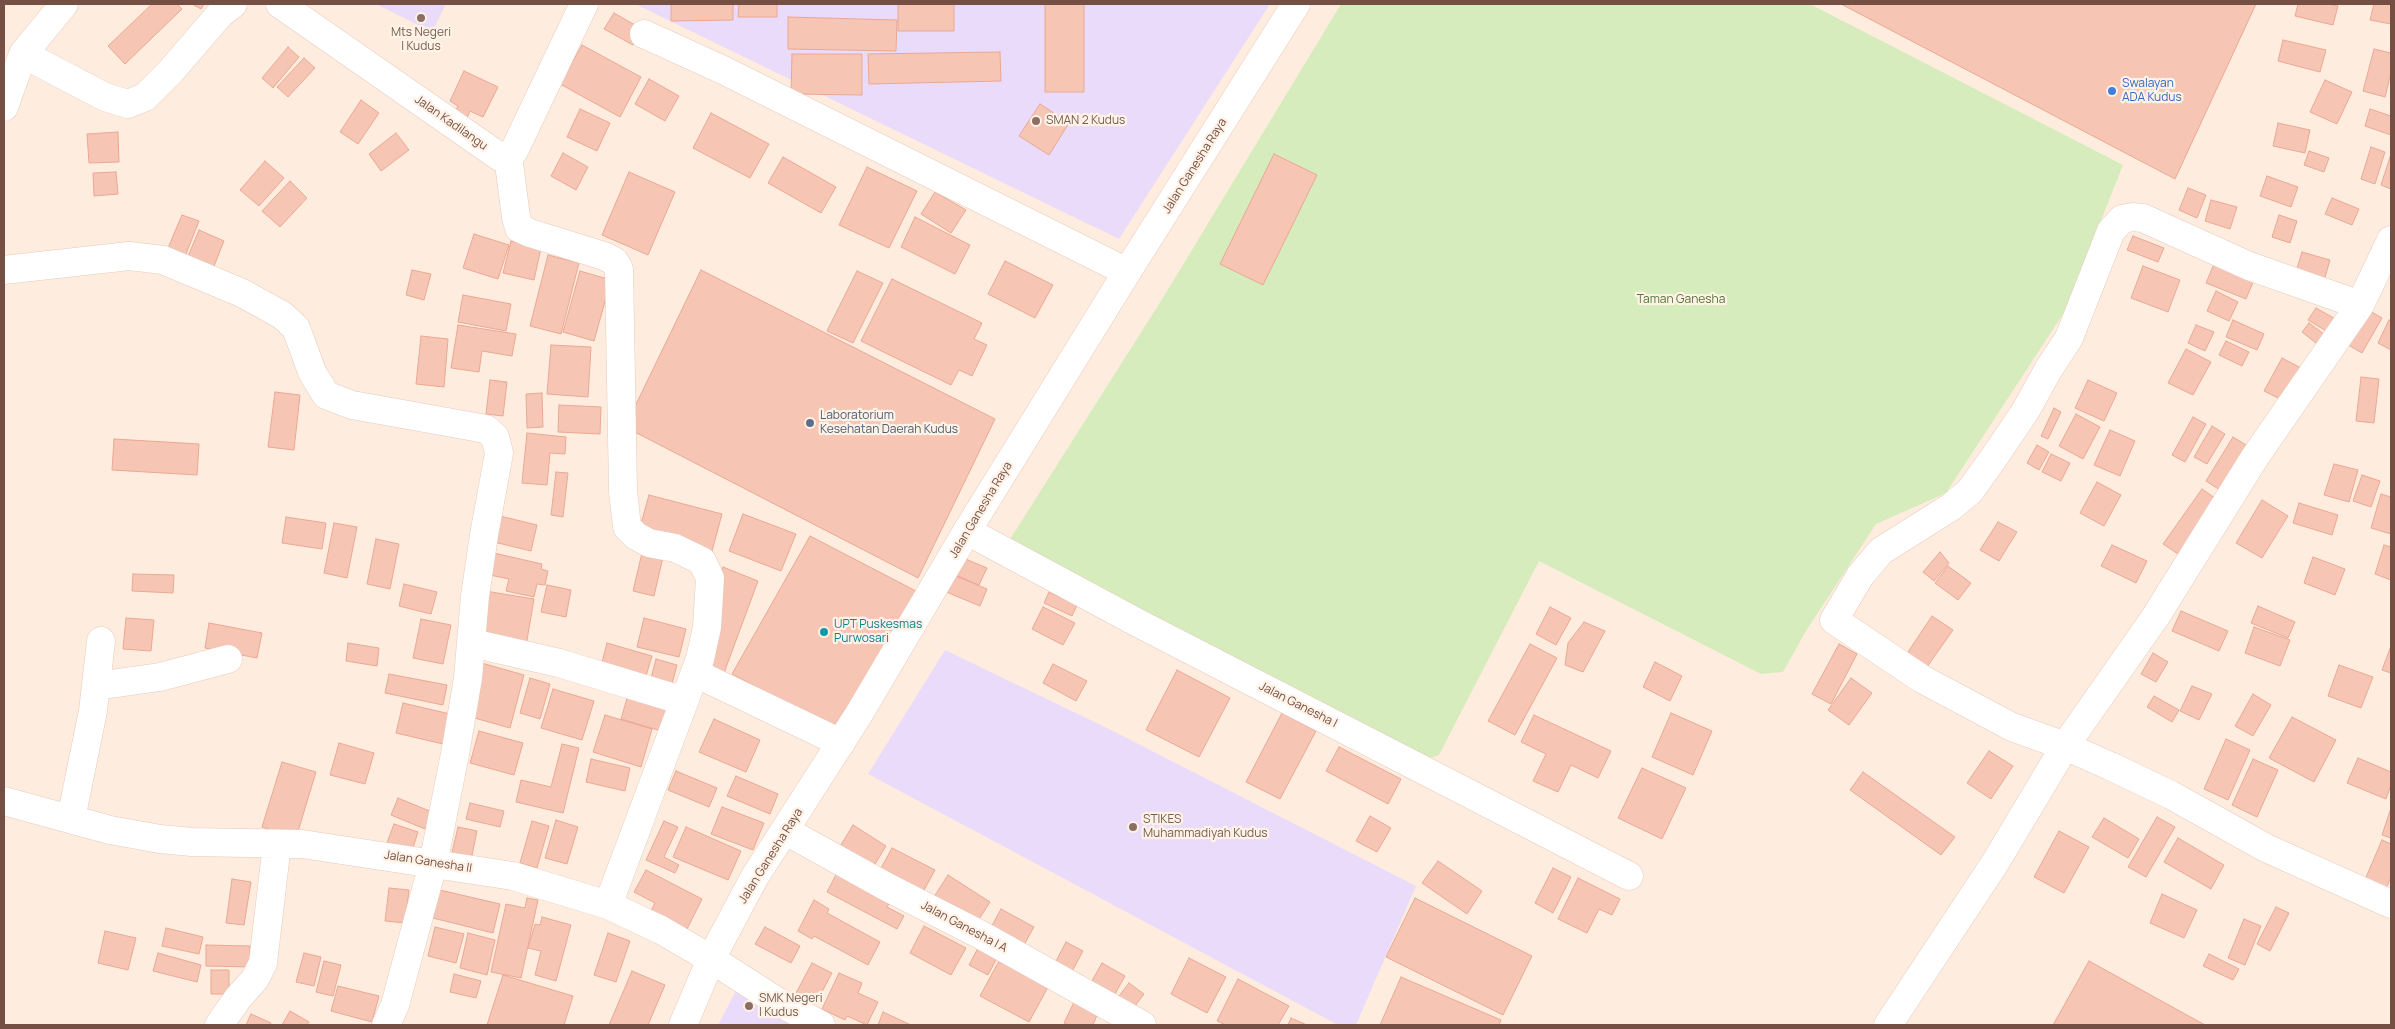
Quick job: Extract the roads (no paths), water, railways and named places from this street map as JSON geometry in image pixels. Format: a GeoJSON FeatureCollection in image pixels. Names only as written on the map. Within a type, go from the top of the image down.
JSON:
{"type":"FeatureCollection","features":[{"type":"Feature","properties":{"kind":"street"},"geometry":{"type":"LineString","coordinates":[[4,107],[23,54],[64,4]]}},
{"type":"Feature","properties":{"kind":"street"},"geometry":{"type":"LineString","coordinates":[[23,54],[105,97],[128,104],[145,97],[171,71],[220,14],[233,4]]}},
{"type":"Feature","properties":{"kind":"street","name":"Jalan Kadilangu"},"geometry":{"type":"LineString","coordinates":[[280,4],[500,157],[508,156]]}},
{"type":"Feature","properties":{"kind":"street"},"geometry":{"type":"LineString","coordinates":[[584,4],[514,151],[508,156],[516,217],[519,228],[604,256],[614,261],[619,269],[623,490],[627,527],[636,536],[648,542],[675,548],[702,561],[707,570],[710,599],[707,627],[695,673],[608,905]]}},
{"type":"Feature","properties":{"kind":"street","name":"Jalan Ganesha Raya"},"geometry":{"type":"LineString","coordinates":[[683,1025],[710,959],[754,878],[841,743],[967,531],[1296,4]]}},
{"type":"Feature","properties":{"kind":"street"},"geometry":{"type":"LineString","coordinates":[[644,34],[731,74],[1127,272]]}},
{"type":"Feature","properties":{"kind":"street"},"geometry":{"type":"LineString","coordinates":[[2360,305],[2249,266],[2144,218],[2133,216],[2122,219],[2111,231],[2069,338],[2048,370],[2026,410],[1970,491],[1951,507],[1881,551],[1860,576],[1834,620],[1922,679],[2012,727],[2065,746],[2171,795],[2266,848],[2391,904]]}},
{"type":"Feature","properties":{"kind":"street"},"geometry":{"type":"LineString","coordinates":[[1888,1025],[1995,863],[2065,746],[2156,616],[2256,457],[2360,305],[2391,240]]}},
{"type":"Feature","properties":{"kind":"street"},"geometry":{"type":"LineString","coordinates":[[4,270],[129,256],[163,260],[242,294],[282,315],[296,328],[312,372],[326,395],[352,405],[461,424],[491,432],[495,436],[499,453],[475,596],[468,678],[433,864],[395,1005],[386,1025]]}},
{"type":"Feature","properties":{"kind":"street","name":"Jalan Ganesha I"},"geometry":{"type":"LineString","coordinates":[[967,531],[1147,628],[1630,876]]}},
{"type":"Feature","properties":{"kind":"street"},"geometry":{"type":"LineString","coordinates":[[71,819],[96,686],[102,641]]}},
{"type":"Feature","properties":{"kind":"street"},"geometry":{"type":"LineString","coordinates":[[472,642],[559,663],[684,701]]}},
{"type":"Feature","properties":{"kind":"street"},"geometry":{"type":"LineString","coordinates":[[96,686],[160,677],[228,659]]}},
{"type":"Feature","properties":{"kind":"street"},"geometry":{"type":"LineString","coordinates":[[695,673],[841,743]]}},
{"type":"Feature","properties":{"kind":"street","name":"Jalan Ganesha II"},"geometry":{"type":"LineString","coordinates":[[4,801],[71,819],[160,839],[302,844],[513,876],[608,905],[661,930],[775,1000],[821,1025]]}},
{"type":"Feature","properties":{"kind":"street","name":"Jalan Ganesha I A"},"geometry":{"type":"LineString","coordinates":[[786,831],[887,887],[981,935],[1142,1025]]}},
{"type":"Feature","properties":{"kind":"street"},"geometry":{"type":"LineString","coordinates":[[219,1025],[254,979],[263,963],[278,844]]}},
{"type":"Feature","properties":{"kind":"place","name":"Mts Negeri I Kudus"},"geometry":{"type":"Point","coordinates":[421,18]}},
{"type":"Feature","properties":{"kind":"place","name":"Swalayan ADA Kudus"},"geometry":{"type":"Point","coordinates":[2112,91]}},
{"type":"Feature","properties":{"kind":"place","name":"SMAN 2 Kudus"},"geometry":{"type":"Point","coordinates":[1036,121]}},
{"type":"Feature","properties":{"kind":"place","name":"Laboratorium Kesehatan Daerah Kudus"},"geometry":{"type":"Point","coordinates":[810,423]}},
{"type":"Feature","properties":{"kind":"place","name":"UPT Puskesmas Purwosari"},"geometry":{"type":"Point","coordinates":[824,632]}},
{"type":"Feature","properties":{"kind":"place","name":"STIKES Muhammadiyah Kudus"},"geometry":{"type":"Point","coordinates":[1133,827]}},
{"type":"Feature","properties":{"kind":"place","name":"SMK Negeri I Kudus"},"geometry":{"type":"Point","coordinates":[749,1006]}},
{"type":"Feature","properties":{"kind":"park label","name":"Taman Ganesha"},"geometry":{"type":"Point","coordinates":[1681,300]}}]}
